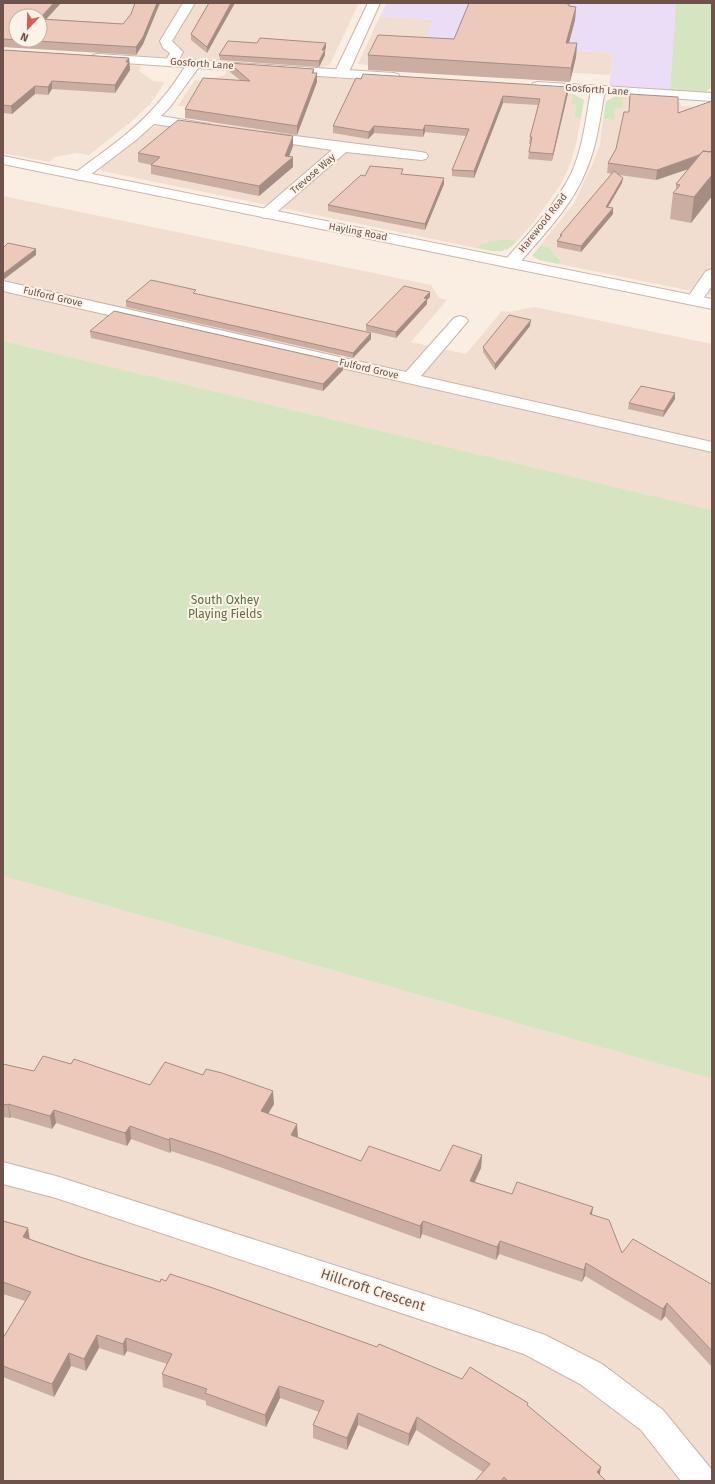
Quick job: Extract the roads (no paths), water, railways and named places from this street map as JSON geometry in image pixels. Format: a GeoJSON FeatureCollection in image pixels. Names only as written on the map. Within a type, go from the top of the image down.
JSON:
{"type":"FeatureCollection","features":[{"type":"Feature","properties":{"kind":"street"},"geometry":{"type":"LineString","coordinates":[[171,62],[177,52],[166,43],[166,41],[189,3]]}},
{"type":"Feature","properties":{"kind":"street"},"geometry":{"type":"LineString","coordinates":[[341,74],[374,3]]}},
{"type":"Feature","properties":{"kind":"street","name":"Gosforth Lane"},"geometry":{"type":"LineString","coordinates":[[87,57],[403,77]]}},
{"type":"Feature","properties":{"kind":"street"},"geometry":{"type":"LineString","coordinates":[[80,176],[131,137],[151,119],[165,104],[194,64]]}},
{"type":"Feature","properties":{"kind":"street","name":"Gosforth Lane"},"geometry":{"type":"LineString","coordinates":[[528,85],[712,97]]}},
{"type":"Feature","properties":{"kind":"street","name":"Harewood Road"},"geometry":{"type":"LineString","coordinates":[[511,263],[561,203],[577,175],[584,158],[598,90]]}},
{"type":"Feature","properties":{"kind":"street"},"geometry":{"type":"LineString","coordinates":[[151,119],[218,129]]}},
{"type":"Feature","properties":{"kind":"street","name":"Trevose Way"},"geometry":{"type":"LineString","coordinates":[[250,134],[343,147]]}},
{"type":"Feature","properties":{"kind":"street"},"geometry":{"type":"LineString","coordinates":[[343,147],[421,156]]}},
{"type":"Feature","properties":{"kind":"street","name":"Trevose Way"},"geometry":{"type":"LineString","coordinates":[[266,214],[343,147]]}},
{"type":"Feature","properties":{"kind":"street","name":"Hayling Road"},"geometry":{"type":"LineString","coordinates":[[3,160],[712,304]]}},
{"type":"Feature","properties":{"kind":"street"},"geometry":{"type":"LineString","coordinates":[[694,300],[712,274]]}},
{"type":"Feature","properties":{"kind":"street","name":"Fulford Grove"},"geometry":{"type":"LineString","coordinates":[[3,286],[712,447]]}},
{"type":"Feature","properties":{"kind":"street"},"geometry":{"type":"LineString","coordinates":[[410,378],[460,321]]}},
{"type":"Feature","properties":{"kind":"street","name":"Hillcroft Crescent"},"geometry":{"type":"LineString","coordinates":[[3,1173],[56,1187],[477,1324],[534,1344],[591,1374],[652,1420],[701,1481]]}},
{"type":"Feature","properties":{"kind":"park label","name":"South Oxhey Playing Fields"},"geometry":{"type":"Point","coordinates":[225,607]}}]}
